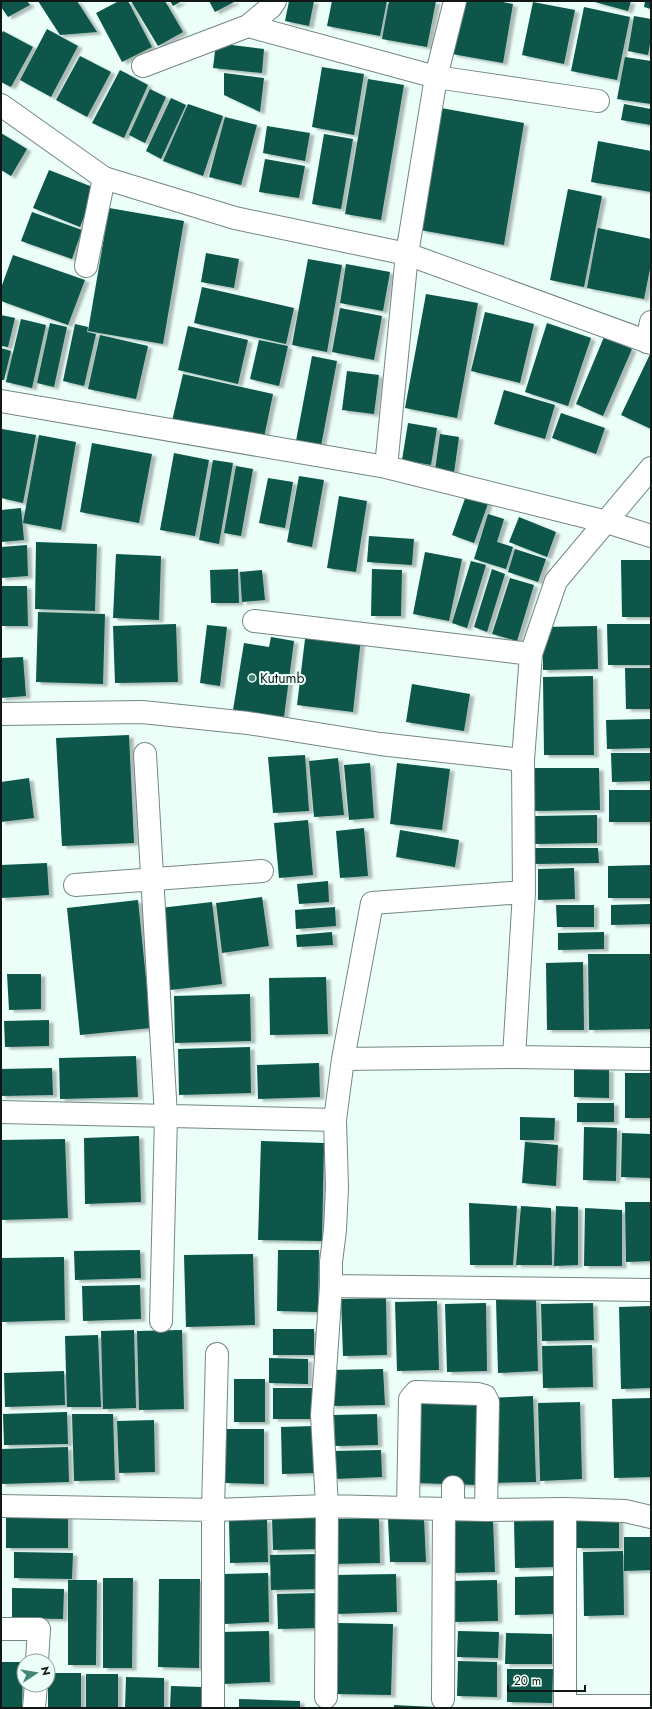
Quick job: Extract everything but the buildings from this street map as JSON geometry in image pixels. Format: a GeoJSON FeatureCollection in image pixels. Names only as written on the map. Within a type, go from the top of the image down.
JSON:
{"type":"FeatureCollection","features":[{"type":"Feature","properties":{"kind":"street"},"geometry":{"type":"LineString","coordinates":[[143,66],[248,26],[271,7],[275,1]]}},
{"type":"Feature","properties":{"kind":"street"},"geometry":{"type":"LineString","coordinates":[[386,467],[407,254],[436,77],[455,1]]}},
{"type":"Feature","properties":{"kind":"street"},"geometry":{"type":"LineString","coordinates":[[248,26],[436,77],[598,101]]}},
{"type":"Feature","properties":{"kind":"street"},"geometry":{"type":"LineString","coordinates":[[1,105],[104,178],[235,218],[407,254],[650,336]]}},
{"type":"Feature","properties":{"kind":"street"},"geometry":{"type":"LineString","coordinates":[[86,266],[104,178]]}},
{"type":"Feature","properties":{"kind":"street"},"geometry":{"type":"LineString","coordinates":[[1,401],[386,467],[606,522],[651,536]]}},
{"type":"Feature","properties":{"kind":"street"},"geometry":{"type":"LineString","coordinates":[[514,1057],[524,892],[523,760],[531,654],[556,581],[651,468]]}},
{"type":"Feature","properties":{"kind":"street"},"geometry":{"type":"LineString","coordinates":[[254,621],[531,654]]}},
{"type":"Feature","properties":{"kind":"street"},"geometry":{"type":"LineString","coordinates":[[1,714],[142,712],[248,723],[380,744],[523,760]]}},
{"type":"Feature","properties":{"kind":"street"},"geometry":{"type":"LineString","coordinates":[[144,754],[166,1116],[161,1321]]}},
{"type":"Feature","properties":{"kind":"street"},"geometry":{"type":"LineString","coordinates":[[75,885],[262,871]]}},
{"type":"Feature","properties":{"kind":"street"},"geometry":{"type":"LineString","coordinates":[[326,1697],[327,1506],[322,1415],[337,1187],[334,1120],[343,1059],[372,903],[524,892]]}},
{"type":"Feature","properties":{"kind":"street"},"geometry":{"type":"LineString","coordinates":[[343,1059],[514,1057],[651,1059]]}},
{"type":"Feature","properties":{"kind":"street"},"geometry":{"type":"LineString","coordinates":[[1,1112],[334,1120]]}},
{"type":"Feature","properties":{"kind":"street"},"geometry":{"type":"LineString","coordinates":[[331,1286],[651,1290]]}},
{"type":"Feature","properties":{"kind":"street"},"geometry":{"type":"LineString","coordinates":[[213,1708],[214,1510],[217,1354]]}},
{"type":"Feature","properties":{"kind":"street"},"geometry":{"type":"LineString","coordinates":[[408,1508],[410,1399],[416,1392],[478,1394],[485,1396],[488,1402],[486,1510]]}},
{"type":"Feature","properties":{"kind":"street"},"geometry":{"type":"LineString","coordinates":[[443,1698],[449,1509],[453,1487]]}},
{"type":"Feature","properties":{"kind":"street"},"geometry":{"type":"LineString","coordinates":[[1,1506],[214,1510],[327,1506],[486,1510],[566,1509],[625,1511],[651,1516]]}},
{"type":"Feature","properties":{"kind":"street"},"geometry":{"type":"LineString","coordinates":[[566,1509],[565,1706],[651,1706]]}},
{"type":"Feature","properties":{"kind":"street"},"geometry":{"type":"LineString","coordinates":[[1,1629],[39,1630],[38,1653]]}},
{"type":"Feature","properties":{"kind":"street"},"geometry":{"type":"LineString","coordinates":[[34,1708],[35,1693]]}},
{"type":"Feature","properties":{"kind":"place","name":"Kutumb"},"geometry":{"type":"Point","coordinates":[252,678]}}]}
